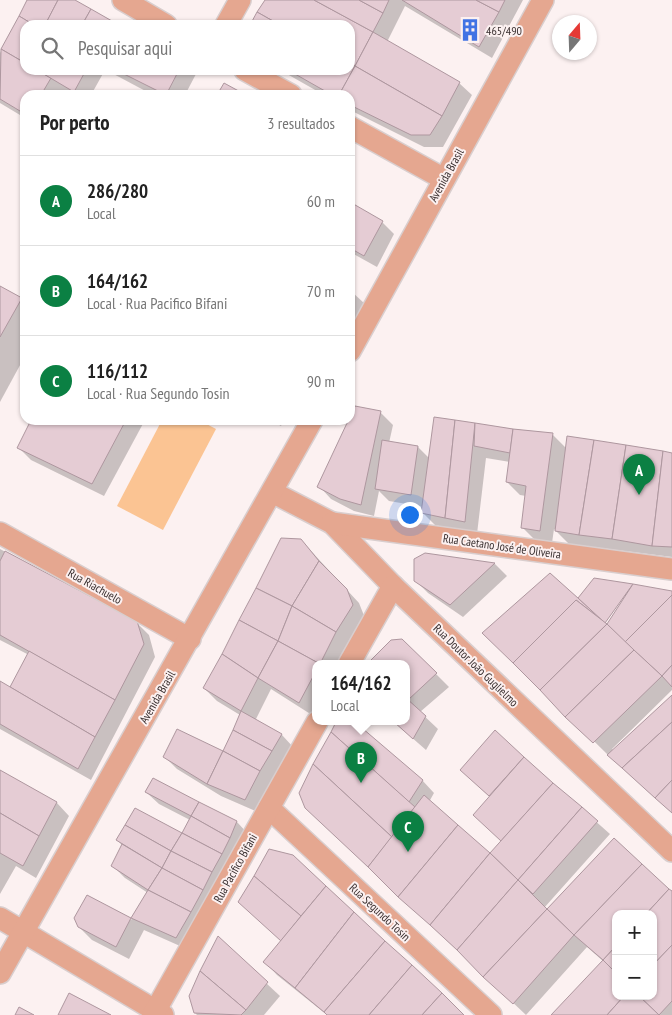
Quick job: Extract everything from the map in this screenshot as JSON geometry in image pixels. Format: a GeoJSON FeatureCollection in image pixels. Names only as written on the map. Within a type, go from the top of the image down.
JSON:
{"type":"FeatureCollection","features":[{"type":"Feature","properties":{"kind":"street"},"geometry":{"type":"LineString","coordinates":[[123,0],[157,20]]}},
{"type":"Feature","properties":{"kind":"street"},"geometry":{"type":"LineString","coordinates":[[229,20],[240,0]]}},
{"type":"Feature","properties":{"kind":"street","name":"Avenida Brasil"},"geometry":{"type":"LineString","coordinates":[[355,342],[542,0]]}},
{"type":"Feature","properties":{"kind":"street"},"geometry":{"type":"LineString","coordinates":[[254,75],[282,90]]}},
{"type":"Feature","properties":{"kind":"street"},"geometry":{"type":"LineString","coordinates":[[355,130],[444,179]]}},
{"type":"Feature","properties":{"kind":"street","name":"Avenida Brasil"},"geometry":{"type":"LineString","coordinates":[[0,973],[309,425]]}},
{"type":"Feature","properties":{"kind":"street","name":"Rua Doutor João Guglielmo"},"geometry":{"type":"LineString","coordinates":[[272,492],[332,524],[393,586],[672,851]]}},
{"type":"Feature","properties":{"kind":"street","name":"Rua Caetano José de Oliveira"},"geometry":{"type":"LineString","coordinates":[[332,524],[672,569]]}},
{"type":"Feature","properties":{"kind":"street","name":"Rua Riachuelo"},"geometry":{"type":"LineString","coordinates":[[0,534],[190,639]]}},
{"type":"Feature","properties":{"kind":"street"},"geometry":{"type":"LineString","coordinates":[[351,660],[393,586]]}},
{"type":"Feature","properties":{"kind":"street","name":"Rua Pacifico Bifani"},"geometry":{"type":"LineString","coordinates":[[157,1013],[315,725]]}},
{"type":"Feature","properties":{"kind":"street","name":"Rua Segundo Tosin"},"geometry":{"type":"LineString","coordinates":[[269,808],[491,1015]]}},
{"type":"Feature","properties":{"kind":"street"},"geometry":{"type":"LineString","coordinates":[[0,918],[157,1013]]}},
{"type":"Feature","properties":{"kind":"shaded area"},"geometry":{"type":"Polygon","coordinates":[[[159,425],[208,425],[216,429],[163,530],[117,506],[159,425]]]}},
{"type":"Feature","properties":{"kind":"building"},"geometry":{"type":"Polygon","coordinates":[[[27,0],[58,0],[48,20],[26,20],[19,16],[27,0]]]}},
{"type":"Feature","properties":{"kind":"building"},"geometry":{"type":"Polygon","coordinates":[[[58,0],[75,0],[91,9],[85,20],[48,20],[58,0]]]}},
{"type":"Feature","properties":{"kind":"building"},"geometry":{"type":"Polygon","coordinates":[[[265,0],[314,0],[351,20],[271,20],[257,12],[265,0]]]}},
{"type":"Feature","properties":{"kind":"building"},"geometry":{"type":"Polygon","coordinates":[[[314,0],[359,0],[383,13],[373,32],[355,22],[355,20],[351,20],[314,0]]]}},
{"type":"Feature","properties":{"kind":"building"},"geometry":{"type":"Polygon","coordinates":[[[359,0],[389,0],[383,13],[359,0]]]}},
{"type":"Feature","properties":{"kind":"building","name":"465/490"},"geometry":{"type":"Polygon","coordinates":[[[402,0],[476,0],[499,12],[479,47],[402,0]]]}},
{"type":"Feature","properties":{"kind":"building"},"geometry":{"type":"Polygon","coordinates":[[[476,0],[505,0],[499,12],[476,0]]]}},
{"type":"Feature","properties":{"kind":"building"},"geometry":{"type":"Polygon","coordinates":[[[91,9],[110,20],[85,20],[91,9]]]}},
{"type":"Feature","properties":{"kind":"building"},"geometry":{"type":"Polygon","coordinates":[[[257,12],[271,20],[253,20],[257,12]]]}},
{"type":"Feature","properties":{"kind":"building"},"geometry":{"type":"Polygon","coordinates":[[[19,16],[26,20],[20,20],[20,60],[1,49],[19,16]]]}},
{"type":"Feature","properties":{"kind":"building"},"geometry":{"type":"Polygon","coordinates":[[[355,22],[373,32],[355,66],[355,22]]]}},
{"type":"Feature","properties":{"kind":"building"},"geometry":{"type":"Polygon","coordinates":[[[373,32],[460,82],[442,116],[355,66],[373,32]]]}},
{"type":"Feature","properties":{"kind":"building"},"geometry":{"type":"Polygon","coordinates":[[[1,49],[20,60],[20,75],[46,75],[51,78],[44,90],[20,90],[20,111],[0,99],[1,49]]]}},
{"type":"Feature","properties":{"kind":"building"},"geometry":{"type":"Polygon","coordinates":[[[355,66],[442,116],[430,135],[411,135],[355,107],[355,90],[342,90],[350,75],[355,75],[355,66]]]}},
{"type":"Feature","properties":{"kind":"building"},"geometry":{"type":"Polygon","coordinates":[[[45,75],[83,75],[75,90],[71,90],[45,75]]]}},
{"type":"Feature","properties":{"kind":"building"},"geometry":{"type":"Polygon","coordinates":[[[126,75],[176,75],[169,90],[156,90],[126,75]]]}},
{"type":"Feature","properties":{"kind":"building"},"geometry":{"type":"Polygon","coordinates":[[[297,75],[350,75],[342,90],[323,90],[297,75]]]}},
{"type":"Feature","properties":{"kind":"building"},"geometry":{"type":"Polygon","coordinates":[[[224,83],[237,90],[220,90],[224,83]]]}},
{"type":"Feature","properties":{"kind":"building"},"geometry":{"type":"Polygon","coordinates":[[[355,205],[383,221],[364,256],[355,251],[355,205]]]}},
{"type":"Feature","properties":{"kind":"building"},"geometry":{"type":"Polygon","coordinates":[[[0,286],[20,297],[20,302],[0,337],[0,286]]]}},
{"type":"Feature","properties":{"kind":"building"},"geometry":{"type":"Polygon","coordinates":[[[355,406],[381,411],[361,505],[340,499],[317,487],[346,425],[355,425],[355,406]]]}},
{"type":"Feature","properties":{"kind":"building"},"geometry":{"type":"Polygon","coordinates":[[[434,417],[455,420],[445,518],[421,513],[434,417]]]}},
{"type":"Feature","properties":{"kind":"building"},"geometry":{"type":"Polygon","coordinates":[[[455,420],[475,423],[465,522],[445,518],[455,420]]]}},
{"type":"Feature","properties":{"kind":"building"},"geometry":{"type":"Polygon","coordinates":[[[475,423],[513,429],[510,453],[474,446],[475,423]]]}},
{"type":"Feature","properties":{"kind":"building"},"geometry":{"type":"Polygon","coordinates":[[[28,425],[123,425],[92,484],[17,448],[28,425]]]}},
{"type":"Feature","properties":{"kind":"building"},"geometry":{"type":"Polygon","coordinates":[[[513,429],[553,433],[540,531],[521,528],[526,486],[506,482],[513,429]]]}},
{"type":"Feature","properties":{"kind":"building"},"geometry":{"type":"Polygon","coordinates":[[[567,436],[594,440],[579,535],[555,531],[567,436]]]}},
{"type":"Feature","properties":{"kind":"building"},"geometry":{"type":"Polygon","coordinates":[[[382,440],[418,446],[411,495],[375,489],[382,440]]]}},
{"type":"Feature","properties":{"kind":"building"},"geometry":{"type":"Polygon","coordinates":[[[594,440],[626,445],[612,539],[579,535],[594,440]]]}},
{"type":"Feature","properties":{"kind":"building"},"geometry":{"type":"Polygon","coordinates":[[[626,445],[663,451],[652,546],[612,539],[626,445]]]}},
{"type":"Feature","properties":{"kind":"building"},"geometry":{"type":"Polygon","coordinates":[[[663,451],[672,453],[672,547],[652,546],[663,451]]]}},
{"type":"Feature","properties":{"kind":"building"},"geometry":{"type":"Polygon","coordinates":[[[281,538],[301,539],[319,561],[292,606],[256,588],[281,538]]]}},
{"type":"Feature","properties":{"kind":"building"},"geometry":{"type":"Polygon","coordinates":[[[5,551],[137,621],[144,644],[115,700],[0,635],[0,561],[5,551]]]}},
{"type":"Feature","properties":{"kind":"building"},"geometry":{"type":"Polygon","coordinates":[[[425,553],[495,563],[450,605],[414,581],[414,559],[425,553]]]}},
{"type":"Feature","properties":{"kind":"building"},"geometry":{"type":"Polygon","coordinates":[[[319,561],[347,589],[353,605],[336,632],[292,606],[319,561]]]}},
{"type":"Feature","properties":{"kind":"building"},"geometry":{"type":"Polygon","coordinates":[[[550,573],[607,624],[576,600],[513,663],[482,633],[550,573]]]}},
{"type":"Feature","properties":{"kind":"building"},"geometry":{"type":"Polygon","coordinates":[[[594,578],[633,584],[605,623],[578,598],[594,578]]]}},
{"type":"Feature","properties":{"kind":"building"},"geometry":{"type":"Polygon","coordinates":[[[633,584],[672,591],[672,595],[625,642],[607,624],[633,584]]]}},
{"type":"Feature","properties":{"kind":"building"},"geometry":{"type":"Polygon","coordinates":[[[256,588],[292,606],[278,641],[239,620],[256,588]]]}},
{"type":"Feature","properties":{"kind":"building"},"geometry":{"type":"Polygon","coordinates":[[[672,595],[672,665],[662,676],[625,642],[672,595]]]}},
{"type":"Feature","properties":{"kind":"building"},"geometry":{"type":"Polygon","coordinates":[[[576,600],[607,624],[540,690],[513,663],[576,600]]]}},
{"type":"Feature","properties":{"kind":"building"},"geometry":{"type":"Polygon","coordinates":[[[292,606],[336,632],[322,660],[313,660],[278,641],[292,606]]]}},
{"type":"Feature","properties":{"kind":"building"},"geometry":{"type":"Polygon","coordinates":[[[239,620],[278,641],[258,678],[222,654],[239,620]]]}},
{"type":"Feature","properties":{"kind":"building"},"geometry":{"type":"Polygon","coordinates":[[[607,624],[634,650],[565,717],[540,690],[607,624]]]}},
{"type":"Feature","properties":{"kind":"building"},"geometry":{"type":"Polygon","coordinates":[[[402,639],[437,673],[410,698],[410,660],[371,660],[391,640],[402,639]]]}},
{"type":"Feature","properties":{"kind":"building"},"geometry":{"type":"Polygon","coordinates":[[[278,641],[313,660],[312,679],[299,703],[258,678],[278,641]]]}},
{"type":"Feature","properties":{"kind":"building"},"geometry":{"type":"Polygon","coordinates":[[[634,650],[662,676],[593,743],[565,717],[634,650]]]}},
{"type":"Feature","properties":{"kind":"building"},"geometry":{"type":"Polygon","coordinates":[[[29,651],[115,700],[95,737],[10,687],[29,651]]]}},
{"type":"Feature","properties":{"kind":"building"},"geometry":{"type":"Polygon","coordinates":[[[222,654],[258,678],[241,711],[203,688],[222,654]]]}},
{"type":"Feature","properties":{"kind":"building"},"geometry":{"type":"Polygon","coordinates":[[[672,665],[672,687],[662,676],[672,665]]]}},
{"type":"Feature","properties":{"kind":"building"},"geometry":{"type":"Polygon","coordinates":[[[0,681],[95,737],[78,769],[0,724],[0,681]]]}},
{"type":"Feature","properties":{"kind":"building"},"geometry":{"type":"Polygon","coordinates":[[[672,695],[672,722],[622,768],[607,755],[672,695]]]}},
{"type":"Feature","properties":{"kind":"building"},"geometry":{"type":"Polygon","coordinates":[[[410,702],[426,716],[413,739],[397,725],[410,725],[410,702]]]}},
{"type":"Feature","properties":{"kind":"building"},"geometry":{"type":"Polygon","coordinates":[[[241,711],[282,734],[272,751],[233,730],[241,711]]]}},
{"type":"Feature","properties":{"kind":"building"},"geometry":{"type":"Polygon","coordinates":[[[672,722],[672,780],[655,798],[622,768],[672,722]]]}},
{"type":"Feature","properties":{"kind":"building"},"geometry":{"type":"Polygon","coordinates":[[[334,725],[359,725],[423,780],[409,802],[331,732],[334,725]]]}},
{"type":"Feature","properties":{"kind":"building"},"geometry":{"type":"Polygon","coordinates":[[[177,729],[223,751],[207,784],[163,757],[177,729]]]}},
{"type":"Feature","properties":{"kind":"building"},"geometry":{"type":"Polygon","coordinates":[[[233,730],[272,751],[260,771],[223,751],[233,730]]]}},
{"type":"Feature","properties":{"kind":"building"},"geometry":{"type":"Polygon","coordinates":[[[495,730],[524,757],[489,796],[460,770],[495,730]]]}},
{"type":"Feature","properties":{"kind":"building"},"geometry":{"type":"Polygon","coordinates":[[[331,732],[415,807],[392,837],[313,764],[331,732]]]}},
{"type":"Feature","properties":{"kind":"building"},"geometry":{"type":"Polygon","coordinates":[[[223,751],[260,771],[245,800],[207,784],[223,751]]]}},
{"type":"Feature","properties":{"kind":"building"},"geometry":{"type":"Polygon","coordinates":[[[524,757],[553,783],[501,841],[473,815],[524,757]]]}},
{"type":"Feature","properties":{"kind":"building"},"geometry":{"type":"Polygon","coordinates":[[[313,764],[392,837],[368,867],[305,808],[299,793],[313,764]]]}},
{"type":"Feature","properties":{"kind":"building"},"geometry":{"type":"Polygon","coordinates":[[[0,770],[57,802],[39,836],[0,813],[0,770]]]}},
{"type":"Feature","properties":{"kind":"building"},"geometry":{"type":"Polygon","coordinates":[[[153,778],[199,802],[191,816],[145,792],[153,778]]]}},
{"type":"Feature","properties":{"kind":"building"},"geometry":{"type":"Polygon","coordinates":[[[672,780],[672,813],[655,798],[672,780]]]}},
{"type":"Feature","properties":{"kind":"building"},"geometry":{"type":"Polygon","coordinates":[[[553,783],[582,807],[518,880],[490,853],[553,783]]]}},
{"type":"Feature","properties":{"kind":"building"},"geometry":{"type":"Polygon","coordinates":[[[424,795],[458,825],[398,897],[368,867],[424,795]]]}},
{"type":"Feature","properties":{"kind":"building"},"geometry":{"type":"Polygon","coordinates":[[[199,802],[237,821],[230,838],[191,816],[199,802]]]}},
{"type":"Feature","properties":{"kind":"building"},"geometry":{"type":"Polygon","coordinates":[[[582,807],[598,821],[533,894],[518,880],[582,807]]]}},
{"type":"Feature","properties":{"kind":"building"},"geometry":{"type":"Polygon","coordinates":[[[135,808],[182,833],[171,851],[125,825],[135,808]]]}},
{"type":"Feature","properties":{"kind":"building"},"geometry":{"type":"Polygon","coordinates":[[[0,813],[39,836],[23,866],[0,853],[0,813]]]}},
{"type":"Feature","properties":{"kind":"building"},"geometry":{"type":"Polygon","coordinates":[[[191,816],[230,838],[222,854],[182,833],[191,816]]]}},
{"type":"Feature","properties":{"kind":"building"},"geometry":{"type":"Polygon","coordinates":[[[125,825],[171,851],[162,868],[116,840],[125,825]]]}},
{"type":"Feature","properties":{"kind":"building"},"geometry":{"type":"Polygon","coordinates":[[[458,825],[490,853],[430,925],[398,897],[458,825]]]}},
{"type":"Feature","properties":{"kind":"building"},"geometry":{"type":"Polygon","coordinates":[[[182,833],[222,854],[212,872],[171,851],[182,833]]]}},
{"type":"Feature","properties":{"kind":"building"},"geometry":{"type":"Polygon","coordinates":[[[614,838],[642,864],[574,935],[547,909],[614,838]]]}},
{"type":"Feature","properties":{"kind":"building"},"geometry":{"type":"Polygon","coordinates":[[[122,844],[162,868],[148,890],[111,866],[122,844]]]}},
{"type":"Feature","properties":{"kind":"building"},"geometry":{"type":"Polygon","coordinates":[[[269,849],[293,855],[326,886],[301,916],[254,876],[269,849]]]}},
{"type":"Feature","properties":{"kind":"building"},"geometry":{"type":"Polygon","coordinates":[[[171,851],[212,872],[203,890],[162,868],[171,851]]]}},
{"type":"Feature","properties":{"kind":"building"},"geometry":{"type":"Polygon","coordinates":[[[490,853],[518,880],[457,950],[430,925],[490,853]]]}},
{"type":"Feature","properties":{"kind":"building"},"geometry":{"type":"Polygon","coordinates":[[[642,864],[669,889],[650,910],[612,910],[612,950],[603,960],[574,935],[642,864]]]}},
{"type":"Feature","properties":{"kind":"building"},"geometry":{"type":"Polygon","coordinates":[[[162,868],[203,890],[191,912],[148,890],[162,868]]]}},
{"type":"Feature","properties":{"kind":"building"},"geometry":{"type":"Polygon","coordinates":[[[254,876],[301,916],[281,941],[238,902],[254,876]]]}},
{"type":"Feature","properties":{"kind":"building"},"geometry":{"type":"Polygon","coordinates":[[[518,880],[547,909],[483,977],[457,950],[518,880]]]}},
{"type":"Feature","properties":{"kind":"building"},"geometry":{"type":"Polygon","coordinates":[[[326,886],[354,912],[295,988],[263,962],[326,886]]]}},
{"type":"Feature","properties":{"kind":"building"},"geometry":{"type":"Polygon","coordinates":[[[669,889],[672,891],[672,945],[657,961],[657,910],[650,910],[669,889]]]}},
{"type":"Feature","properties":{"kind":"building"},"geometry":{"type":"Polygon","coordinates":[[[148,890],[191,912],[176,938],[131,918],[148,890]]]}},
{"type":"Feature","properties":{"kind":"building"},"geometry":{"type":"Polygon","coordinates":[[[87,895],[131,918],[116,947],[78,927],[74,918],[87,895]]]}},
{"type":"Feature","properties":{"kind":"building"},"geometry":{"type":"Polygon","coordinates":[[[547,909],[574,935],[513,1004],[483,977],[547,909]]]}},
{"type":"Feature","properties":{"kind":"building"},"geometry":{"type":"Polygon","coordinates":[[[354,912],[385,941],[324,1012],[295,988],[354,912]]]}},
{"type":"Feature","properties":{"kind":"building"},"geometry":{"type":"Polygon","coordinates":[[[218,936],[268,982],[246,1010],[200,971],[218,936]]]}},
{"type":"Feature","properties":{"kind":"building"},"geometry":{"type":"Polygon","coordinates":[[[385,941],[412,965],[369,1015],[327,1015],[324,1012],[385,941]]]}},
{"type":"Feature","properties":{"kind":"building"},"geometry":{"type":"Polygon","coordinates":[[[672,945],[672,1001],[659,1015],[643,1000],[657,1000],[657,961],[672,945]]]}},
{"type":"Feature","properties":{"kind":"building"},"geometry":{"type":"Polygon","coordinates":[[[612,950],[612,969],[603,960],[612,950]]]}},
{"type":"Feature","properties":{"kind":"building"},"geometry":{"type":"Polygon","coordinates":[[[603,960],[612,969],[612,1000],[620,1000],[607,1015],[551,1015],[603,960]]]}},
{"type":"Feature","properties":{"kind":"building"},"geometry":{"type":"Polygon","coordinates":[[[412,965],[442,993],[422,1015],[369,1015],[412,965]]]}},
{"type":"Feature","properties":{"kind":"building"},"geometry":{"type":"Polygon","coordinates":[[[200,971],[246,1010],[241,1015],[194,1013],[189,996],[200,971]]]}},
{"type":"Feature","properties":{"kind":"building"},"geometry":{"type":"Polygon","coordinates":[[[69,993],[111,1015],[58,1015],[69,993]]]}},
{"type":"Feature","properties":{"kind":"building"},"geometry":{"type":"Polygon","coordinates":[[[442,993],[464,1015],[422,1015],[442,993]]]}},
{"type":"Feature","properties":{"kind":"building"},"geometry":{"type":"Polygon","coordinates":[[[620,1000],[643,1000],[659,1015],[607,1015],[620,1000]]]}},
{"type":"Feature","properties":{"kind":"building"},"geometry":{"type":"Polygon","coordinates":[[[19,1007],[34,1015],[15,1015],[19,1007]]]}},
{"type":"Feature","properties":{"kind":"place","name":"465/490"},"geometry":{"type":"Point","coordinates":[470,30]}},
{"type":"Feature","properties":{"kind":"place","name":"286/280"},"geometry":{"type":"Point","coordinates":[639,495]}},
{"type":"Feature","properties":{"kind":"place","name":"164/162"},"geometry":{"type":"Point","coordinates":[361,783]}},
{"type":"Feature","properties":{"kind":"place","name":"116/112"},"geometry":{"type":"Point","coordinates":[408,852]}}]}
